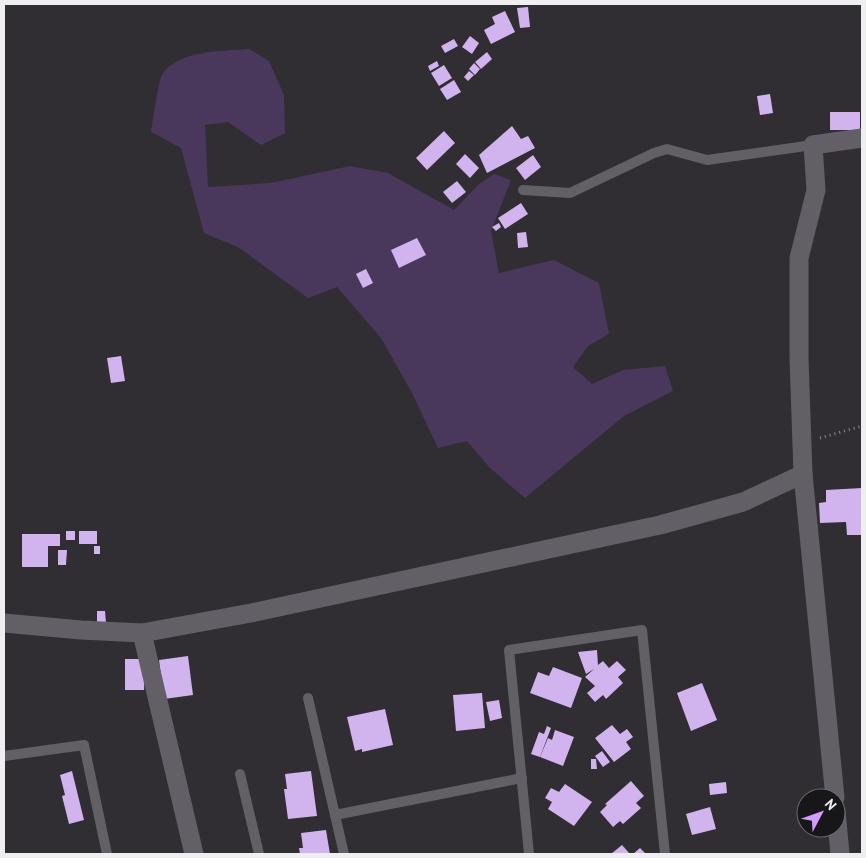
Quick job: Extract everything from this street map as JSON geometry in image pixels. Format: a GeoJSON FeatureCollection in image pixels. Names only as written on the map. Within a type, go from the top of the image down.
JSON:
{"type":"FeatureCollection","features":[{"type":"Feature","properties":{"kind":"street"},"geometry":{"type":"LineString","coordinates":[[834,788],[803,474],[799,358],[799,258],[816,190],[812,145],[862,138]]}},
{"type":"Feature","properties":{"kind":"street"},"geometry":{"type":"LineString","coordinates":[[4,623],[142,633],[251,612],[660,525],[743,502],[803,474]]}},
{"type":"Feature","properties":{"kind":"street"},"geometry":{"type":"LineString","coordinates":[[142,633],[194,854]]}},
{"type":"Feature","properties":{"kind":"street"},"geometry":{"type":"LineString","coordinates":[[839,838],[840,854]]}},
{"type":"Feature","properties":{"kind":"lane"},"geometry":{"type":"LineString","coordinates":[[523,190],[570,192],[654,153],[667,149],[707,160],[812,145]]}},
{"type":"Feature","properties":{"kind":"lane"},"geometry":{"type":"LineString","coordinates":[[529,854],[509,650],[642,630],[665,854]]}},
{"type":"Feature","properties":{"kind":"lane"},"geometry":{"type":"LineString","coordinates":[[308,698],[344,854]]}},
{"type":"Feature","properties":{"kind":"lane"},"geometry":{"type":"LineString","coordinates":[[4,756],[84,745],[107,854]]}},
{"type":"Feature","properties":{"kind":"lane"},"geometry":{"type":"LineString","coordinates":[[240,774],[259,854]]}},
{"type":"Feature","properties":{"kind":"lane"},"geometry":{"type":"LineString","coordinates":[[335,815],[522,778]]}},
{"type":"Feature","properties":{"kind":"path"},"geometry":{"type":"LineString","coordinates":[[802,443],[862,426]]}},
{"type":"Feature","properties":{"kind":"shaded area"},"geometry":{"type":"Polygon","coordinates":[[[249,49],[269,61],[284,95],[285,133],[261,145],[228,122],[205,125],[208,187],[271,183],[350,166],[388,173],[454,210],[478,185],[494,174],[511,180],[491,231],[499,273],[554,260],[599,283],[609,334],[588,346],[573,367],[592,384],[623,370],[665,366],[673,391],[624,416],[525,498],[490,468],[467,441],[438,448],[412,393],[381,338],[337,287],[308,298],[238,247],[204,233],[181,148],[151,132],[160,79],[169,67],[189,56],[201,53],[249,49]]]}},
{"type":"Feature","properties":{"kind":"building"},"geometry":{"type":"Polygon","coordinates":[[[528,7],[530,27],[520,28],[517,8],[528,7]]]}},
{"type":"Feature","properties":{"kind":"building"},"geometry":{"type":"Polygon","coordinates":[[[505,11],[515,32],[491,44],[484,30],[495,24],[492,17],[505,11]]]}},
{"type":"Feature","properties":{"kind":"building"},"geometry":{"type":"Polygon","coordinates":[[[470,36],[479,43],[472,54],[462,47],[470,36]]]}},
{"type":"Feature","properties":{"kind":"building"},"geometry":{"type":"Polygon","coordinates":[[[454,39],[458,46],[445,53],[441,46],[454,39]]]}},
{"type":"Feature","properties":{"kind":"building"},"geometry":{"type":"Polygon","coordinates":[[[487,52],[492,59],[481,69],[475,62],[487,52]]]}},
{"type":"Feature","properties":{"kind":"building"},"geometry":{"type":"Polygon","coordinates":[[[437,61],[439,66],[430,71],[428,66],[437,61]]]}},
{"type":"Feature","properties":{"kind":"building"},"geometry":{"type":"Polygon","coordinates":[[[474,63],[480,69],[475,75],[469,69],[474,63]]]}},
{"type":"Feature","properties":{"kind":"building"},"geometry":{"type":"Polygon","coordinates":[[[444,65],[452,78],[439,86],[431,73],[444,65]]]}},
{"type":"Feature","properties":{"kind":"building"},"geometry":{"type":"Polygon","coordinates":[[[469,71],[474,75],[468,81],[464,77],[469,71]]]}},
{"type":"Feature","properties":{"kind":"building"},"geometry":{"type":"Polygon","coordinates":[[[454,80],[461,92],[447,100],[440,89],[454,80]]]}},
{"type":"Feature","properties":{"kind":"building"},"geometry":{"type":"Polygon","coordinates":[[[770,94],[773,113],[760,115],[757,96],[770,94]]]}},
{"type":"Feature","properties":{"kind":"building"},"geometry":{"type":"Polygon","coordinates":[[[830,112],[860,112],[860,130],[830,130],[830,112]]]}},
{"type":"Feature","properties":{"kind":"building"},"geometry":{"type":"Polygon","coordinates":[[[512,126],[521,139],[528,136],[535,148],[487,173],[479,155],[512,126]]]}},
{"type":"Feature","properties":{"kind":"building"},"geometry":{"type":"Polygon","coordinates":[[[444,131],[455,143],[427,170],[416,158],[444,131]]]}},
{"type":"Feature","properties":{"kind":"building"},"geometry":{"type":"Polygon","coordinates":[[[465,154],[479,168],[470,178],[456,164],[465,154]]]}},
{"type":"Feature","properties":{"kind":"building"},"geometry":{"type":"Polygon","coordinates":[[[533,155],[541,167],[525,180],[516,168],[533,155]]]}},
{"type":"Feature","properties":{"kind":"building"},"geometry":{"type":"Polygon","coordinates":[[[457,181],[466,192],[452,203],[443,192],[457,181]]]}},
{"type":"Feature","properties":{"kind":"building"},"geometry":{"type":"Polygon","coordinates":[[[521,203],[528,214],[505,229],[498,218],[521,203]]]}},
{"type":"Feature","properties":{"kind":"building"},"geometry":{"type":"Polygon","coordinates":[[[499,223],[501,227],[496,231],[492,227],[499,223]]]}},
{"type":"Feature","properties":{"kind":"building"},"geometry":{"type":"Polygon","coordinates":[[[526,232],[528,247],[518,248],[517,233],[526,232]]]}},
{"type":"Feature","properties":{"kind":"building"},"geometry":{"type":"Polygon","coordinates":[[[417,238],[426,255],[399,268],[391,250],[417,238]]]}},
{"type":"Feature","properties":{"kind":"building"},"geometry":{"type":"Polygon","coordinates":[[[366,269],[373,283],[363,288],[356,274],[366,269]]]}},
{"type":"Feature","properties":{"kind":"building"},"geometry":{"type":"Polygon","coordinates":[[[121,356],[125,381],[111,383],[107,358],[121,356]]]}},
{"type":"Feature","properties":{"kind":"building"},"geometry":{"type":"Polygon","coordinates":[[[862,488],[862,535],[847,535],[846,522],[820,523],[819,503],[826,502],[826,490],[862,488]]]}},
{"type":"Feature","properties":{"kind":"building"},"geometry":{"type":"Polygon","coordinates":[[[66,531],[75,531],[75,540],[66,540],[66,531]]]}},
{"type":"Feature","properties":{"kind":"building"},"geometry":{"type":"Polygon","coordinates":[[[79,531],[97,531],[97,544],[79,544],[79,531]]]}},
{"type":"Feature","properties":{"kind":"building"},"geometry":{"type":"Polygon","coordinates":[[[22,534],[60,534],[60,546],[48,546],[48,567],[22,567],[22,534]]]}},
{"type":"Feature","properties":{"kind":"building"},"geometry":{"type":"Polygon","coordinates":[[[94,546],[100,546],[100,554],[94,554],[94,546]]]}},
{"type":"Feature","properties":{"kind":"building"},"geometry":{"type":"Polygon","coordinates":[[[58,550],[67,550],[66,565],[58,565],[58,550]]]}},
{"type":"Feature","properties":{"kind":"building"},"geometry":{"type":"Polygon","coordinates":[[[97,611],[105,611],[106,623],[97,623],[97,611]]]}},
{"type":"Feature","properties":{"kind":"building"},"geometry":{"type":"Polygon","coordinates":[[[597,650],[598,665],[603,661],[609,668],[617,661],[626,670],[618,677],[623,683],[606,699],[603,695],[595,702],[587,693],[595,686],[585,677],[594,669],[586,674],[578,652],[597,650]]]}},
{"type":"Feature","properties":{"kind":"building"},"geometry":{"type":"Polygon","coordinates":[[[188,656],[193,695],[164,699],[159,660],[188,656]]]}},
{"type":"Feature","properties":{"kind":"building"},"geometry":{"type":"Polygon","coordinates":[[[125,659],[145,659],[144,690],[125,690],[125,659]]]}},
{"type":"Feature","properties":{"kind":"building"},"geometry":{"type":"Polygon","coordinates":[[[553,667],[582,678],[571,708],[530,693],[538,672],[549,676],[553,667]]]}},
{"type":"Feature","properties":{"kind":"building"},"geometry":{"type":"Polygon","coordinates":[[[702,683],[717,720],[691,731],[677,693],[702,683]]]}},
{"type":"Feature","properties":{"kind":"building"},"geometry":{"type":"Polygon","coordinates":[[[482,693],[485,728],[456,731],[453,695],[482,693]]]}},
{"type":"Feature","properties":{"kind":"building"},"geometry":{"type":"Polygon","coordinates":[[[499,700],[502,718],[490,721],[486,702],[499,700]]]}},
{"type":"Feature","properties":{"kind":"building"},"geometry":{"type":"Polygon","coordinates":[[[385,709],[393,745],[362,752],[362,749],[355,751],[347,717],[385,709]]]}},
{"type":"Feature","properties":{"kind":"building"},"geometry":{"type":"Polygon","coordinates":[[[612,725],[620,734],[627,729],[633,737],[626,742],[631,749],[614,762],[595,738],[612,725]]]}},
{"type":"Feature","properties":{"kind":"building"},"geometry":{"type":"Polygon","coordinates":[[[547,726],[551,728],[540,757],[531,754],[539,732],[544,734],[547,726]]]}},
{"type":"Feature","properties":{"kind":"building"},"geometry":{"type":"Polygon","coordinates":[[[555,730],[574,737],[563,766],[540,757],[548,738],[552,740],[555,730]]]}},
{"type":"Feature","properties":{"kind":"building"},"geometry":{"type":"Polygon","coordinates":[[[602,751],[610,762],[603,767],[595,756],[602,751]]]}},
{"type":"Feature","properties":{"kind":"building"},"geometry":{"type":"Polygon","coordinates":[[[591,759],[596,759],[597,769],[591,769],[591,759]]]}},
{"type":"Feature","properties":{"kind":"building"},"geometry":{"type":"Polygon","coordinates":[[[72,771],[84,820],[69,824],[62,796],[65,795],[60,775],[72,771]]]}},
{"type":"Feature","properties":{"kind":"building"},"geometry":{"type":"Polygon","coordinates":[[[311,771],[317,816],[288,819],[284,789],[287,789],[285,774],[311,771]]]}},
{"type":"Feature","properties":{"kind":"building"},"geometry":{"type":"Polygon","coordinates":[[[631,781],[644,796],[636,803],[641,808],[623,824],[620,821],[613,827],[600,812],[607,805],[605,804],[631,781]]]}},
{"type":"Feature","properties":{"kind":"building"},"geometry":{"type":"Polygon","coordinates":[[[726,782],[727,793],[710,795],[709,784],[726,782]]]}},
{"type":"Feature","properties":{"kind":"building"},"geometry":{"type":"Polygon","coordinates":[[[565,784],[592,802],[574,826],[548,809],[552,802],[545,798],[551,788],[559,792],[565,784]]]}},
{"type":"Feature","properties":{"kind":"building"},"geometry":{"type":"Polygon","coordinates":[[[710,807],[716,829],[692,835],[686,814],[710,807]]]}},
{"type":"Feature","properties":{"kind":"building"},"geometry":{"type":"Polygon","coordinates":[[[326,830],[330,854],[300,854],[299,848],[303,848],[301,833],[326,830]]]}},
{"type":"Feature","properties":{"kind":"building"},"geometry":{"type":"Polygon","coordinates":[[[622,845],[630,854],[611,854],[622,845]]]}},
{"type":"Feature","properties":{"kind":"building"},"geometry":{"type":"Polygon","coordinates":[[[640,848],[646,854],[633,854],[640,848]]]}}]}
